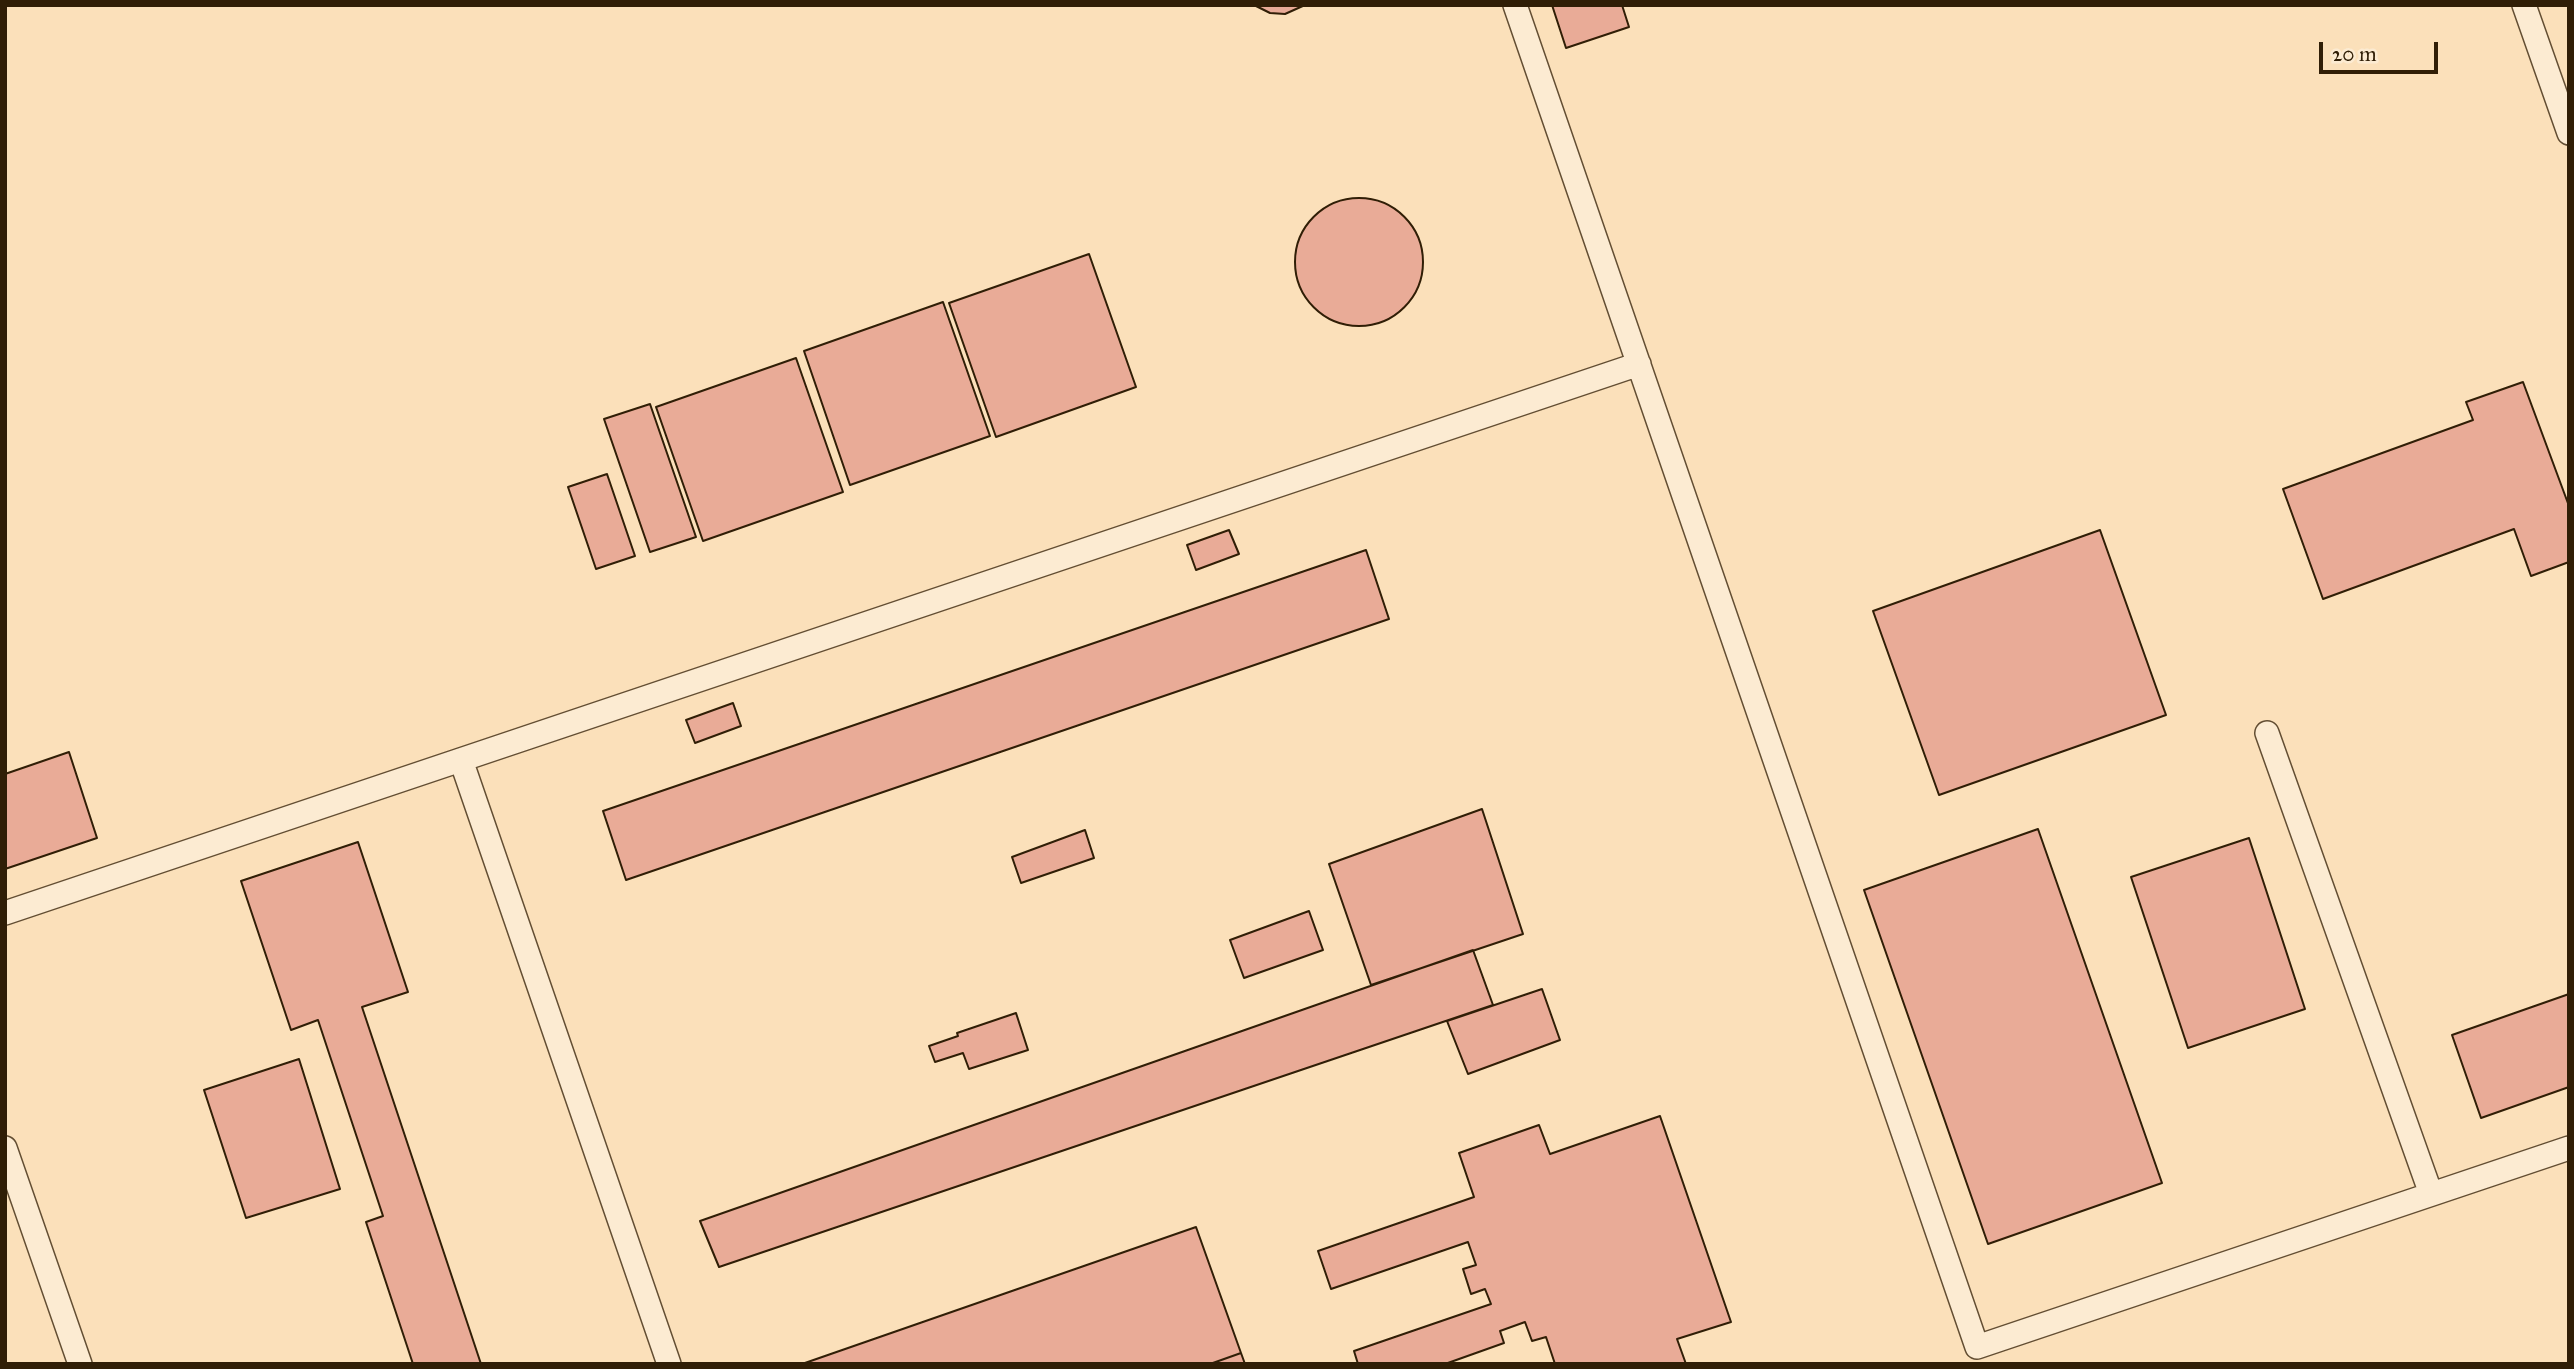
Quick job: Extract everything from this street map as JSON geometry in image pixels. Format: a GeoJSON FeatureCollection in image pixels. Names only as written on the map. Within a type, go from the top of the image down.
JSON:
{"type":"FeatureCollection","features":[{"type":"Feature","properties":{"kind":"lane"},"geometry":{"type":"LineString","coordinates":[[1515,5],[1980,1355],[2431,1194],[2569,1148]]}},
{"type":"Feature","properties":{"kind":"lane"},"geometry":{"type":"LineString","coordinates":[[2524,5],[2569,133]]}},
{"type":"Feature","properties":{"kind":"lane"},"geometry":{"type":"LineString","coordinates":[[5,914],[1639,364]]}},
{"type":"Feature","properties":{"kind":"lane"},"geometry":{"type":"LineString","coordinates":[[2267,733],[2431,1194]]}},
{"type":"Feature","properties":{"kind":"lane"},"geometry":{"type":"LineString","coordinates":[[461,760],[669,1364]]}},
{"type":"Feature","properties":{"kind":"lane"},"geometry":{"type":"LineString","coordinates":[[5,1148],[80,1364]]}},
{"type":"Feature","properties":{"kind":"building"},"geometry":{"type":"Polygon","coordinates":[[[1254,5],[1305,5],[1285,14],[1270,13],[1254,5]]]}},
{"type":"Feature","properties":{"kind":"building"},"geometry":{"type":"Polygon","coordinates":[[[1552,5],[1622,5],[1629,27],[1566,48],[1552,5]]]}},
{"type":"Feature","properties":{"kind":"building"},"geometry":{"type":"Polygon","coordinates":[[[1359,198],[1383,203],[1404,217],[1418,238],[1423,262],[1418,286],[1404,307],[1383,321],[1359,326],[1335,321],[1314,307],[1300,286],[1295,262],[1300,238],[1314,217],[1335,203],[1359,198]]]}},
{"type":"Feature","properties":{"kind":"building"},"geometry":{"type":"Polygon","coordinates":[[[1089,254],[1136,387],[996,437],[949,303],[1089,254]]]}},
{"type":"Feature","properties":{"kind":"building"},"geometry":{"type":"Polygon","coordinates":[[[943,302],[990,436],[850,485],[804,351],[943,302]]]}},
{"type":"Feature","properties":{"kind":"building"},"geometry":{"type":"Polygon","coordinates":[[[796,358],[843,492],[703,541],[656,407],[796,358]]]}},
{"type":"Feature","properties":{"kind":"building"},"geometry":{"type":"Polygon","coordinates":[[[2523,382],[2569,506],[2569,562],[2531,576],[2514,529],[2323,599],[2283,489],[2473,420],[2466,402],[2523,382]]]}},
{"type":"Feature","properties":{"kind":"building"},"geometry":{"type":"Polygon","coordinates":[[[650,404],[696,537],[650,552],[604,419],[650,404]]]}},
{"type":"Feature","properties":{"kind":"building"},"geometry":{"type":"Polygon","coordinates":[[[607,474],[635,556],[596,569],[568,487],[607,474]]]}},
{"type":"Feature","properties":{"kind":"building"},"geometry":{"type":"Polygon","coordinates":[[[1229,530],[1239,554],[1196,570],[1187,545],[1229,530]]]}},
{"type":"Feature","properties":{"kind":"building"},"geometry":{"type":"Polygon","coordinates":[[[2100,530],[2166,715],[1939,795],[1873,611],[2100,530]]]}},
{"type":"Feature","properties":{"kind":"building"},"geometry":{"type":"Polygon","coordinates":[[[1366,550],[1389,619],[626,880],[603,811],[1366,550]]]}},
{"type":"Feature","properties":{"kind":"building"},"geometry":{"type":"Polygon","coordinates":[[[733,703],[741,726],[695,743],[686,720],[733,703]]]}},
{"type":"Feature","properties":{"kind":"building"},"geometry":{"type":"Polygon","coordinates":[[[69,752],[97,838],[5,869],[5,774],[69,752]]]}},
{"type":"Feature","properties":{"kind":"building"},"geometry":{"type":"Polygon","coordinates":[[[1482,809],[1523,934],[1371,985],[1329,864],[1482,809]]]}},
{"type":"Feature","properties":{"kind":"building"},"geometry":{"type":"Polygon","coordinates":[[[2038,829],[2162,1183],[1988,1244],[1864,890],[2038,829]]]}},
{"type":"Feature","properties":{"kind":"building"},"geometry":{"type":"Polygon","coordinates":[[[1085,830],[1094,858],[1021,883],[1012,857],[1085,830]]]}},
{"type":"Feature","properties":{"kind":"building"},"geometry":{"type":"Polygon","coordinates":[[[2249,838],[2305,1009],[2188,1048],[2131,877],[2249,838]]]}},
{"type":"Feature","properties":{"kind":"building"},"geometry":{"type":"Polygon","coordinates":[[[358,842],[408,992],[362,1007],[481,1364],[413,1364],[366,1222],[383,1216],[318,1020],[291,1030],[241,881],[358,842]]]}},
{"type":"Feature","properties":{"kind":"building"},"geometry":{"type":"Polygon","coordinates":[[[1309,911],[1323,950],[1244,978],[1230,940],[1309,911]]]}},
{"type":"Feature","properties":{"kind":"building"},"geometry":{"type":"Polygon","coordinates":[[[1473,950],[1493,1005],[719,1267],[700,1221],[1473,950]]]}},
{"type":"Feature","properties":{"kind":"building"},"geometry":{"type":"Polygon","coordinates":[[[1542,989],[1560,1040],[1468,1074],[1447,1021],[1542,989]]]}},
{"type":"Feature","properties":{"kind":"building"},"geometry":{"type":"Polygon","coordinates":[[[2569,994],[2569,1087],[2481,1118],[2452,1035],[2569,994]]]}},
{"type":"Feature","properties":{"kind":"building"},"geometry":{"type":"Polygon","coordinates":[[[1016,1013],[1028,1050],[969,1069],[963,1053],[935,1062],[929,1046],[958,1036],[957,1033],[1016,1013]]]}},
{"type":"Feature","properties":{"kind":"building"},"geometry":{"type":"Polygon","coordinates":[[[299,1059],[340,1189],[246,1218],[204,1090],[299,1059]]]}},
{"type":"Feature","properties":{"kind":"building"},"geometry":{"type":"Polygon","coordinates":[[[1660,1116],[1731,1322],[1677,1339],[1686,1364],[1555,1364],[1546,1337],[1532,1341],[1525,1322],[1500,1331],[1504,1343],[1445,1364],[1358,1364],[1354,1351],[1491,1304],[1485,1289],[1471,1294],[1463,1269],[1476,1265],[1468,1242],[1331,1289],[1318,1251],[1474,1197],[1459,1153],[1539,1125],[1550,1154],[1660,1116]]]}},
{"type":"Feature","properties":{"kind":"building"},"geometry":{"type":"Polygon","coordinates":[[[1196,1227],[1241,1353],[1210,1364],[802,1364],[1196,1227]]]}},
{"type":"Feature","properties":{"kind":"building"},"geometry":{"type":"Polygon","coordinates":[[[1241,1353],[1245,1364],[1210,1364],[1241,1353]]]}}]}
